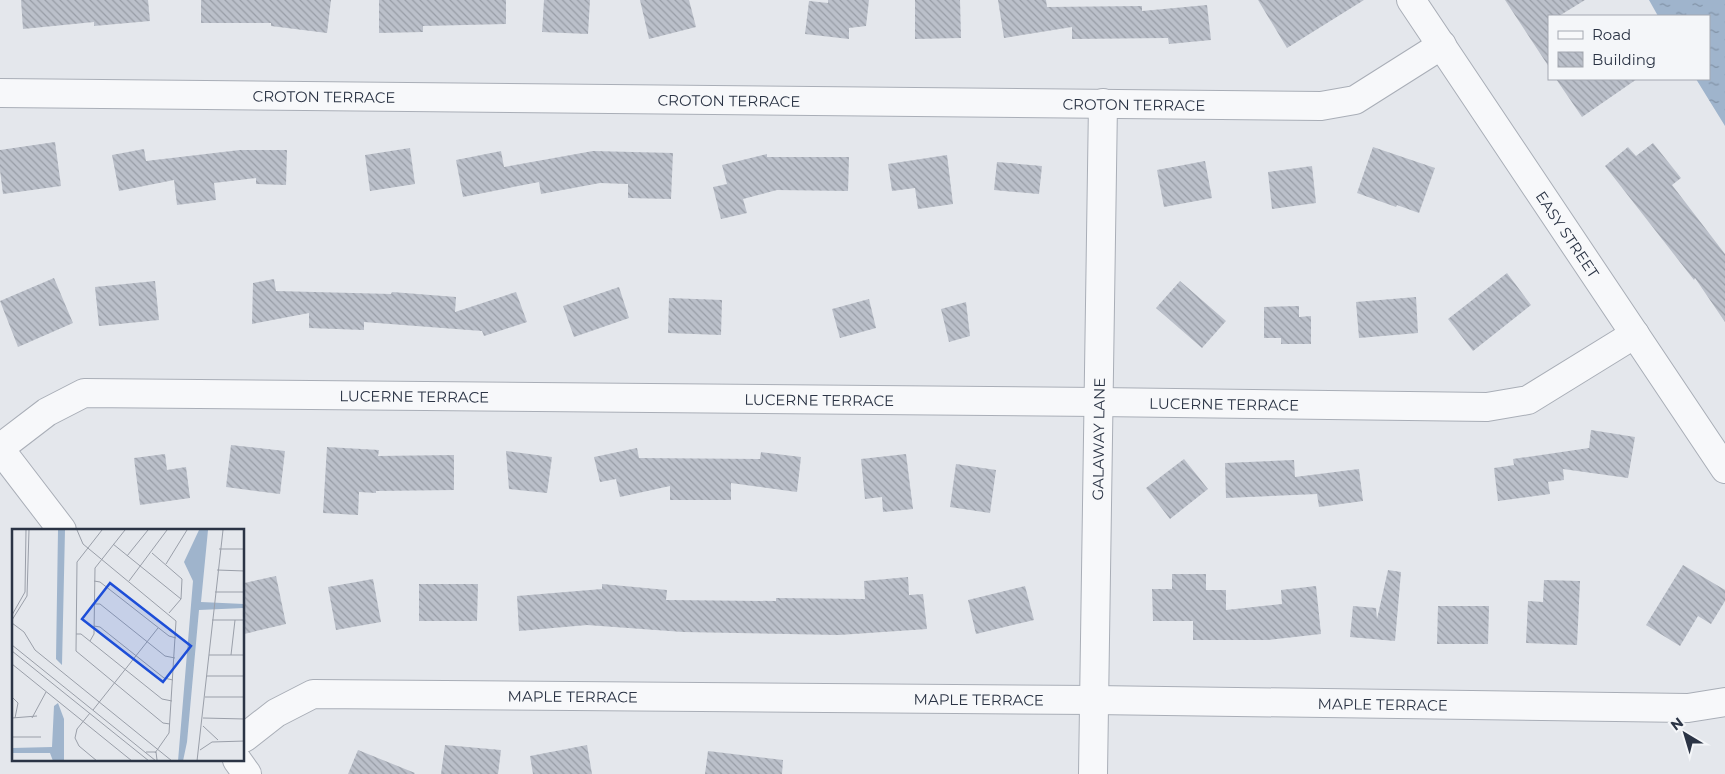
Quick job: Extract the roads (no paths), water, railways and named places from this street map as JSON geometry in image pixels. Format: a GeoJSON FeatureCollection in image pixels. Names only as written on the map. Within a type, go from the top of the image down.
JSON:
{"type":"FeatureCollection","features":[{"type":"Feature","properties":{"kind":"street","name":"EASY STREET"},"geometry":{"type":"LineString","coordinates":[[1411,0],[1725,470]]}},
{"type":"Feature","properties":{"kind":"street","name":"CROTON TERRACE"},"geometry":{"type":"LineString","coordinates":[[0,93],[1321,106],[1354,100],[1442,45]]}},
{"type":"Feature","properties":{"kind":"street","name":"GALAWAY LANE"},"geometry":{"type":"LineString","coordinates":[[1093,774],[1103,103]]}},
{"type":"Feature","properties":{"kind":"street","name":"LUCERNE TERRACE"},"geometry":{"type":"LineString","coordinates":[[0,448],[47,412],[84,393],[1487,407],[1528,400],[1635,334]]}},
{"type":"Feature","properties":{"kind":"street"},"geometry":{"type":"LineString","coordinates":[[0,448],[61,529]]}},
{"type":"Feature","properties":{"kind":"street","name":"MAPLE TERRACE"},"geometry":{"type":"LineString","coordinates":[[245,737],[276,713],[312,694],[1094,700],[1688,708],[1725,702]]}},
{"type":"Feature","properties":{"kind":"street"},"geometry":{"type":"LineString","coordinates":[[238,762],[247,774]]}},
{"type":"Feature","properties":{"kind":"water"},"geometry":{"type":"Polygon","coordinates":[[[1649,0],[1725,0],[1725,126],[1697,80],[1710,80],[1710,15],[1657,15],[1649,0]]]}}]}
